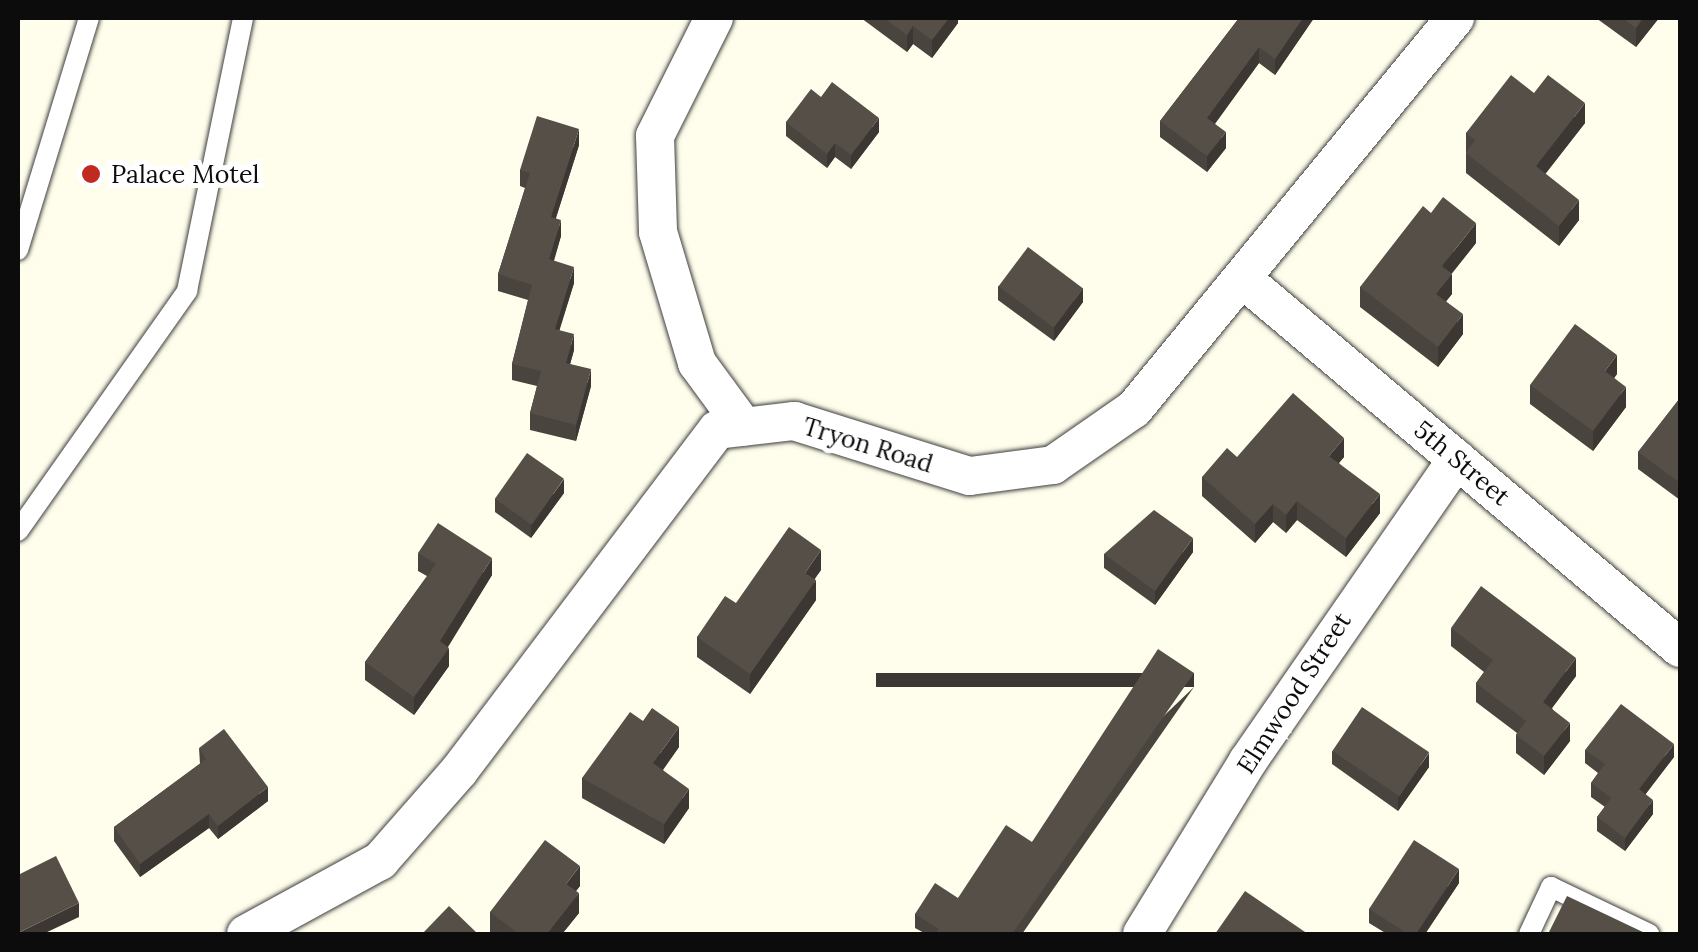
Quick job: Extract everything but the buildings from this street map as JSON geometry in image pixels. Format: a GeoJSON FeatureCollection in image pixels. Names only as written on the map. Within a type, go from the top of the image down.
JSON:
{"type":"FeatureCollection","features":[{"type":"Feature","properties":{"kind":"street"},"geometry":{"type":"LineString","coordinates":[[714,18],[654,136],[658,232],[697,363],[744,427]]}},
{"type":"Feature","properties":{"kind":"street","name":"Tryon Road"},"geometry":{"type":"LineString","coordinates":[[246,934],[380,861],[459,771],[717,430],[794,421],[970,476],[1053,466],[1134,410],[1456,18]]}},
{"type":"Feature","properties":{"kind":"street","name":"5th Street"},"geometry":{"type":"LineString","coordinates":[[1242,280],[1680,648]]}},
{"type":"Feature","properties":{"kind":"street","name":"Elmwood Street"},"geometry":{"type":"LineString","coordinates":[[1142,934],[1457,460]]}},
{"type":"Feature","properties":{"kind":"lane"},"geometry":{"type":"LineString","coordinates":[[18,250],[89,18]]}},
{"type":"Feature","properties":{"kind":"lane"},"geometry":{"type":"LineString","coordinates":[[18,531],[187,291],[244,18]]}},
{"type":"Feature","properties":{"kind":"lane"},"geometry":{"type":"LineString","coordinates":[[1528,934],[1551,887],[1649,934]]}},
{"type":"Feature","properties":{"kind":"place","name":"Palace Motel"},"geometry":{"type":"Point","coordinates":[91,174]}}]}
